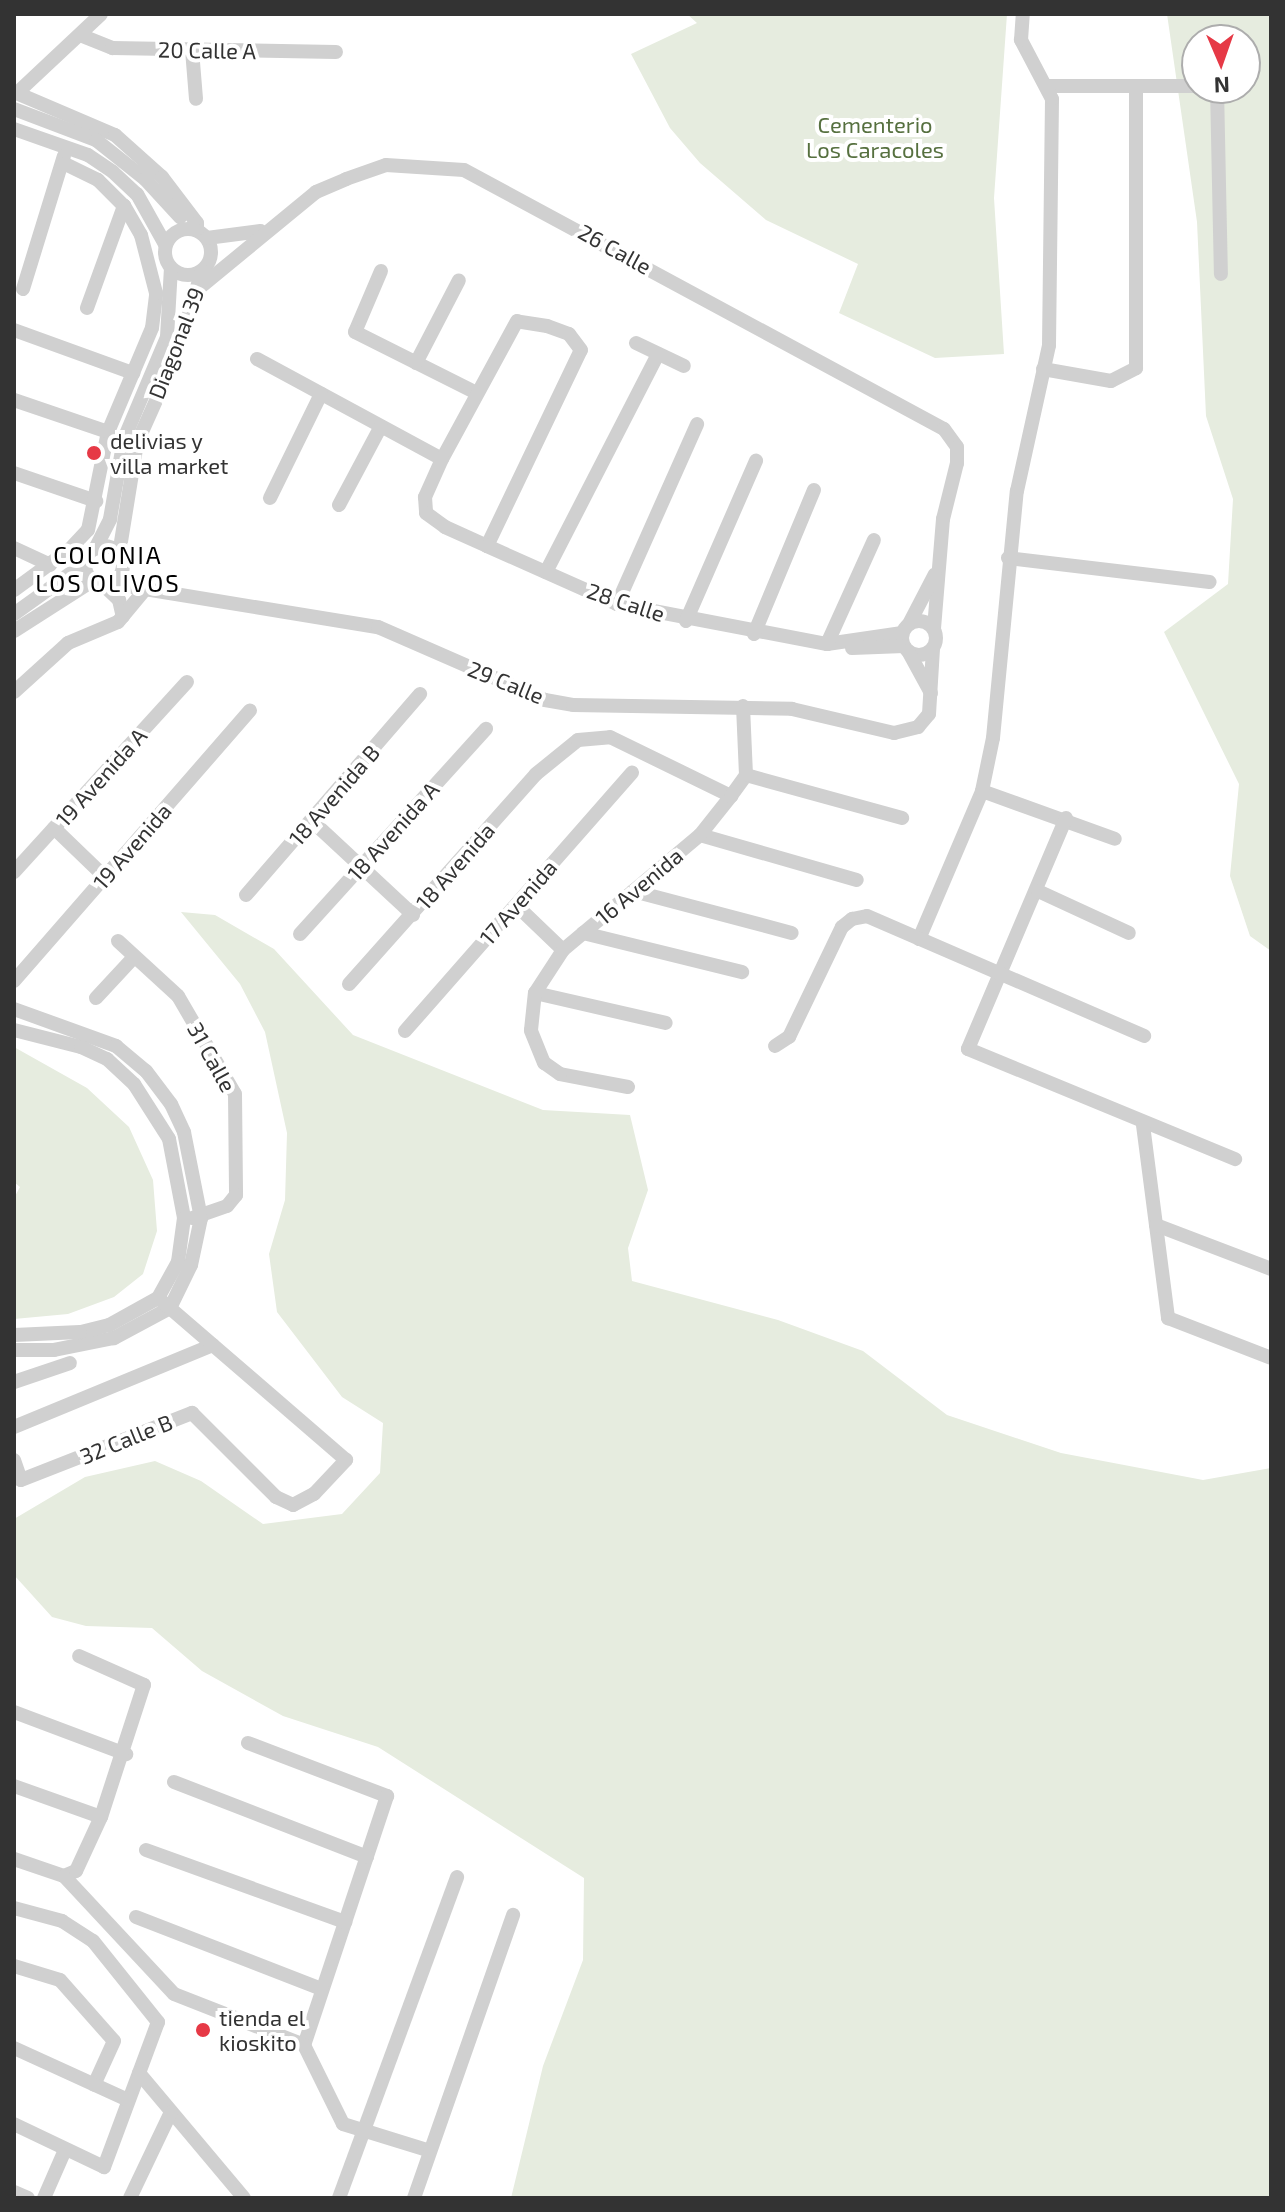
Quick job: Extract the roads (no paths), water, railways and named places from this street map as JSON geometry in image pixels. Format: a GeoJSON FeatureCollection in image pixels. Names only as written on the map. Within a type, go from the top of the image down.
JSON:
{"type":"FeatureCollection","features":[{"type":"Feature","properties":{"kind":"street"},"geometry":{"type":"LineString","coordinates":[[14,129],[88,155],[137,194],[165,244],[171,268],[185,275],[204,268],[197,223],[162,177],[115,135],[15,92],[101,14]]}},
{"type":"Feature","properties":{"kind":"street"},"geometry":{"type":"LineString","coordinates":[[919,939],[982,791],[993,738],[1008,558],[1027,434],[1050,324],[1049,86],[1021,40],[1023,14]]}},
{"type":"Feature","properties":{"kind":"street","name":"20 Calle A"},"geometry":{"type":"LineString","coordinates":[[80,35],[112,48],[336,52]]}},
{"type":"Feature","properties":{"kind":"street"},"geometry":{"type":"LineString","coordinates":[[192,50],[196,99]]}},
{"type":"Feature","properties":{"kind":"street"},"geometry":{"type":"LineString","coordinates":[[1049,86],[1181,87]]}},
{"type":"Feature","properties":{"kind":"street"},"geometry":{"type":"LineString","coordinates":[[1043,369],[1111,381],[1136,368],[1136,88]]}},
{"type":"Feature","properties":{"kind":"street"},"geometry":{"type":"LineString","coordinates":[[1217,104],[1221,274]]}},
{"type":"Feature","properties":{"kind":"street"},"geometry":{"type":"LineString","coordinates":[[14,109],[96,140],[145,179],[198,232]]}},
{"type":"Feature","properties":{"kind":"street"},"geometry":{"type":"LineString","coordinates":[[23,289],[65,164],[63,144]]}},
{"type":"Feature","properties":{"kind":"street","name":"Diagonal 39"},"geometry":{"type":"LineString","coordinates":[[14,590],[50,565],[88,530],[108,432],[152,328],[156,293],[152,264],[124,206],[98,180],[65,164]]}},
{"type":"Feature","properties":{"kind":"street","name":"26 Calle"},"geometry":{"type":"LineString","coordinates":[[198,289],[316,192],[386,165],[464,170],[944,429],[957,447],[957,463],[939,567]]}},
{"type":"Feature","properties":{"kind":"street"},"geometry":{"type":"LineString","coordinates":[[87,308],[124,206]]}},
{"type":"Feature","properties":{"kind":"street","name":"26 Calle"},"geometry":{"type":"LineString","coordinates":[[198,232],[252,236],[276,224]]}},
{"type":"Feature","properties":{"kind":"street"},"geometry":{"type":"LineString","coordinates":[[165,244],[175,232],[198,232]]}},
{"type":"Feature","properties":{"kind":"street","name":"26 Calle"},"geometry":{"type":"LineString","coordinates":[[204,268],[234,259]]}},
{"type":"Feature","properties":{"kind":"street","name":"Diagonal 39"},"geometry":{"type":"LineString","coordinates":[[95,549],[110,519],[124,439],[167,337],[171,268]]}},
{"type":"Feature","properties":{"kind":"street","name":"Diagonal 39"},"geometry":{"type":"LineString","coordinates":[[121,558],[137,443],[204,268]]}},
{"type":"Feature","properties":{"kind":"street"},"geometry":{"type":"LineString","coordinates":[[381,271],[355,332],[477,393]]}},
{"type":"Feature","properties":{"kind":"street"},"geometry":{"type":"LineString","coordinates":[[416,363],[459,280]]}},
{"type":"Feature","properties":{"kind":"street"},"geometry":{"type":"LineString","coordinates":[[257,359],[442,459],[517,321],[569,334],[581,350],[487,546]]}},
{"type":"Feature","properties":{"kind":"street"},"geometry":{"type":"LineString","coordinates":[[14,330],[133,373]]}},
{"type":"Feature","properties":{"kind":"street"},"geometry":{"type":"LineString","coordinates":[[636,343],[684,366]]}},
{"type":"Feature","properties":{"kind":"street"},"geometry":{"type":"LineString","coordinates":[[546,572],[658,354]]}},
{"type":"Feature","properties":{"kind":"street"},"geometry":{"type":"LineString","coordinates":[[270,498],[321,394]]}},
{"type":"Feature","properties":{"kind":"street"},"geometry":{"type":"LineString","coordinates":[[14,400],[108,432]]}},
{"type":"Feature","properties":{"kind":"street"},"geometry":{"type":"LineString","coordinates":[[617,604],[697,424]]}},
{"type":"Feature","properties":{"kind":"street"},"geometry":{"type":"LineString","coordinates":[[339,505],[381,426]]}},
{"type":"Feature","properties":{"kind":"street","name":"28 Calle"},"geometry":{"type":"LineString","coordinates":[[442,459],[425,497],[426,513],[487,546],[617,604],[754,634],[834,644],[906,639],[922,655],[933,648]]}},
{"type":"Feature","properties":{"kind":"street"},"geometry":{"type":"LineString","coordinates":[[686,621],[756,461]]}},
{"type":"Feature","properties":{"kind":"street"},"geometry":{"type":"LineString","coordinates":[[14,473],[96,501]]}},
{"type":"Feature","properties":{"kind":"street"},"geometry":{"type":"LineString","coordinates":[[754,634],[814,490]]}},
{"type":"Feature","properties":{"kind":"street"},"geometry":{"type":"LineString","coordinates":[[834,644],[874,540]]}},
{"type":"Feature","properties":{"kind":"street"},"geometry":{"type":"LineString","coordinates":[[14,614],[85,563],[95,549],[108,546],[148,586],[123,617],[68,643],[14,692]]}},
{"type":"Feature","properties":{"kind":"street"},"geometry":{"type":"LineString","coordinates":[[14,548],[50,565]]}},
{"type":"Feature","properties":{"kind":"street"},"geometry":{"type":"LineString","coordinates":[[14,631],[101,582],[118,577],[121,558]]}},
{"type":"Feature","properties":{"kind":"street"},"geometry":{"type":"LineString","coordinates":[[1008,558],[1210,582]]}},
{"type":"Feature","properties":{"kind":"street"},"geometry":{"type":"LineString","coordinates":[[85,563],[119,600],[123,617]]}},
{"type":"Feature","properties":{"kind":"street"},"geometry":{"type":"LineString","coordinates":[[931,694],[939,567]]}},
{"type":"Feature","properties":{"kind":"street"},"geometry":{"type":"LineString","coordinates":[[931,694],[906,639],[939,567]]}},
{"type":"Feature","properties":{"kind":"street","name":"29 Calle"},"geometry":{"type":"LineString","coordinates":[[101,582],[148,586],[378,627],[545,700],[588,705],[792,709],[894,733],[918,727],[929,714],[931,694]]}},
{"type":"Feature","properties":{"kind":"street"},"geometry":{"type":"LineString","coordinates":[[906,639],[922,621],[934,628]]}},
{"type":"Feature","properties":{"kind":"street","name":"19 Avenida A"},"geometry":{"type":"LineString","coordinates":[[14,872],[187,682]]}},
{"type":"Feature","properties":{"kind":"street","name":"18 Avenida B"},"geometry":{"type":"LineString","coordinates":[[246,895],[420,694]]}},
{"type":"Feature","properties":{"kind":"street"},"geometry":{"type":"LineString","coordinates":[[743,706],[746,775],[902,818]]}},
{"type":"Feature","properties":{"kind":"street","name":"19 Avenida"},"geometry":{"type":"LineString","coordinates":[[14,981],[250,710]]}},
{"type":"Feature","properties":{"kind":"street","name":"18 Avenida A"},"geometry":{"type":"LineString","coordinates":[[300,934],[486,729]]}},
{"type":"Feature","properties":{"kind":"street","name":"18 Avenida"},"geometry":{"type":"LineString","coordinates":[[349,984],[562,749],[578,740],[610,737],[731,796]]}},
{"type":"Feature","properties":{"kind":"street","name":"17 Avenida"},"geometry":{"type":"LineString","coordinates":[[405,1031],[632,773]]}},
{"type":"Feature","properties":{"kind":"street","name":"16 Avenida"},"geometry":{"type":"LineString","coordinates":[[628,1087],[560,1074],[544,1063],[531,1030],[535,993],[563,950],[700,835],[746,775]]}},
{"type":"Feature","properties":{"kind":"street"},"geometry":{"type":"LineString","coordinates":[[982,791],[1066,818],[1115,839]]}},
{"type":"Feature","properties":{"kind":"street"},"geometry":{"type":"LineString","coordinates":[[1066,818],[1038,891],[999,972],[968,1049],[1143,1125],[1235,1159]]}},
{"type":"Feature","properties":{"kind":"street"},"geometry":{"type":"LineString","coordinates":[[312,821],[413,915]]}},
{"type":"Feature","properties":{"kind":"street"},"geometry":{"type":"LineString","coordinates":[[54,828],[105,877]]}},
{"type":"Feature","properties":{"kind":"street"},"geometry":{"type":"LineString","coordinates":[[700,835],[857,880]]}},
{"type":"Feature","properties":{"kind":"street"},"geometry":{"type":"LineString","coordinates":[[633,891],[792,933]]}},
{"type":"Feature","properties":{"kind":"street"},"geometry":{"type":"LineString","coordinates":[[1038,891],[1129,933]]}},
{"type":"Feature","properties":{"kind":"street"},"geometry":{"type":"LineString","coordinates":[[516,905],[563,950]]}},
{"type":"Feature","properties":{"kind":"street"},"geometry":{"type":"LineString","coordinates":[[775,1046],[789,1037],[827,952],[852,919],[867,916],[1144,1036]]}},
{"type":"Feature","properties":{"kind":"street"},"geometry":{"type":"LineString","coordinates":[[583,933],[742,972]]}},
{"type":"Feature","properties":{"kind":"street","name":"31 Calle"},"geometry":{"type":"LineString","coordinates":[[118,941],[178,996],[235,1094],[233,1201],[201,1218]]}},
{"type":"Feature","properties":{"kind":"street"},"geometry":{"type":"LineString","coordinates":[[96,998],[134,957]]}},
{"type":"Feature","properties":{"kind":"street"},"geometry":{"type":"LineString","coordinates":[[535,993],[666,1023]]}},
{"type":"Feature","properties":{"kind":"street"},"geometry":{"type":"LineString","coordinates":[[14,1009],[116,1046],[146,1071],[184,1132],[201,1218],[191,1265],[164,1303],[114,1338],[83,1346],[17,1350],[20,1380],[70,1363]]}},
{"type":"Feature","properties":{"kind":"street"},"geometry":{"type":"LineString","coordinates":[[14,1030],[81,1047],[107,1059],[134,1084],[169,1139],[184,1218],[178,1262],[164,1303],[109,1325],[80,1332],[14,1335]]}},
{"type":"Feature","properties":{"kind":"street"},"geometry":{"type":"LineString","coordinates":[[1143,1125],[1168,1318],[1271,1358]]}},
{"type":"Feature","properties":{"kind":"street"},"geometry":{"type":"LineString","coordinates":[[184,1218],[201,1218]]}},
{"type":"Feature","properties":{"kind":"street"},"geometry":{"type":"LineString","coordinates":[[1156,1225],[1271,1269]]}},
{"type":"Feature","properties":{"kind":"street"},"geometry":{"type":"LineString","coordinates":[[14,1427],[213,1345],[164,1303]]}},
{"type":"Feature","properties":{"kind":"street","name":"32 Calle B"},"geometry":{"type":"LineString","coordinates":[[14,1460],[21,1480],[192,1413],[276,1497],[293,1505],[314,1494],[346,1460],[213,1345]]}},
{"type":"Feature","properties":{"kind":"street"},"geometry":{"type":"LineString","coordinates":[[64,1876],[76,1871],[101,1817],[126,1754],[144,1685],[79,1656]]}},
{"type":"Feature","properties":{"kind":"street"},"geometry":{"type":"LineString","coordinates":[[14,1712],[126,1754]]}},
{"type":"Feature","properties":{"kind":"street"},"geometry":{"type":"LineString","coordinates":[[248,1743],[387,1796],[304,2045]]}},
{"type":"Feature","properties":{"kind":"street"},"geometry":{"type":"LineString","coordinates":[[174,1782],[367,1857]]}},
{"type":"Feature","properties":{"kind":"street"},"geometry":{"type":"LineString","coordinates":[[14,1786],[101,1817]]}},
{"type":"Feature","properties":{"kind":"street"},"geometry":{"type":"LineString","coordinates":[[146,1850],[345,1922]]}},
{"type":"Feature","properties":{"kind":"street"},"geometry":{"type":"LineString","coordinates":[[14,1859],[64,1876],[174,1994],[304,2045],[343,2124],[430,2151]]}},
{"type":"Feature","properties":{"kind":"street"},"geometry":{"type":"LineString","coordinates":[[339,2198],[457,1877]]}},
{"type":"Feature","properties":{"kind":"street"},"geometry":{"type":"LineString","coordinates":[[14,1908],[62,1921],[93,1941],[158,2022],[104,2167],[14,2124]]}},
{"type":"Feature","properties":{"kind":"street"},"geometry":{"type":"LineString","coordinates":[[414,2198],[513,1915]]}},
{"type":"Feature","properties":{"kind":"street"},"geometry":{"type":"LineString","coordinates":[[136,1917],[322,1989]]}},
{"type":"Feature","properties":{"kind":"street"},"geometry":{"type":"LineString","coordinates":[[14,1966],[60,1980],[114,2041],[94,2085]]}},
{"type":"Feature","properties":{"kind":"street"},"geometry":{"type":"LineString","coordinates":[[14,2048],[128,2100]]}},
{"type":"Feature","properties":{"kind":"street"},"geometry":{"type":"LineString","coordinates":[[139,2073],[244,2198]]}},
{"type":"Feature","properties":{"kind":"street"},"geometry":{"type":"LineString","coordinates":[[130,2198],[171,2112]]}},
{"type":"Feature","properties":{"kind":"street"},"geometry":{"type":"LineString","coordinates":[[44,2198],[65,2150]]}},
{"type":"Feature","properties":{"kind":"street"},"geometry":{"type":"LineString","coordinates":[[14,2192],[28,2198]]}},
{"type":"Feature","properties":{"kind":"place","name":"delivias y villa market"},"geometry":{"type":"Point","coordinates":[94,453]}},
{"type":"Feature","properties":{"kind":"place","name":"tienda el kioskito"},"geometry":{"type":"Point","coordinates":[203,2030]}},
{"type":"Feature","properties":{"kind":"district","name":"COLONIA LOS OLIVOS"},"geometry":{"type":"Point","coordinates":[108,569]}},
{"type":"Feature","properties":{"kind":"park label","name":"Cementerio Los Caracoles"},"geometry":{"type":"Point","coordinates":[875,136]}}]}
